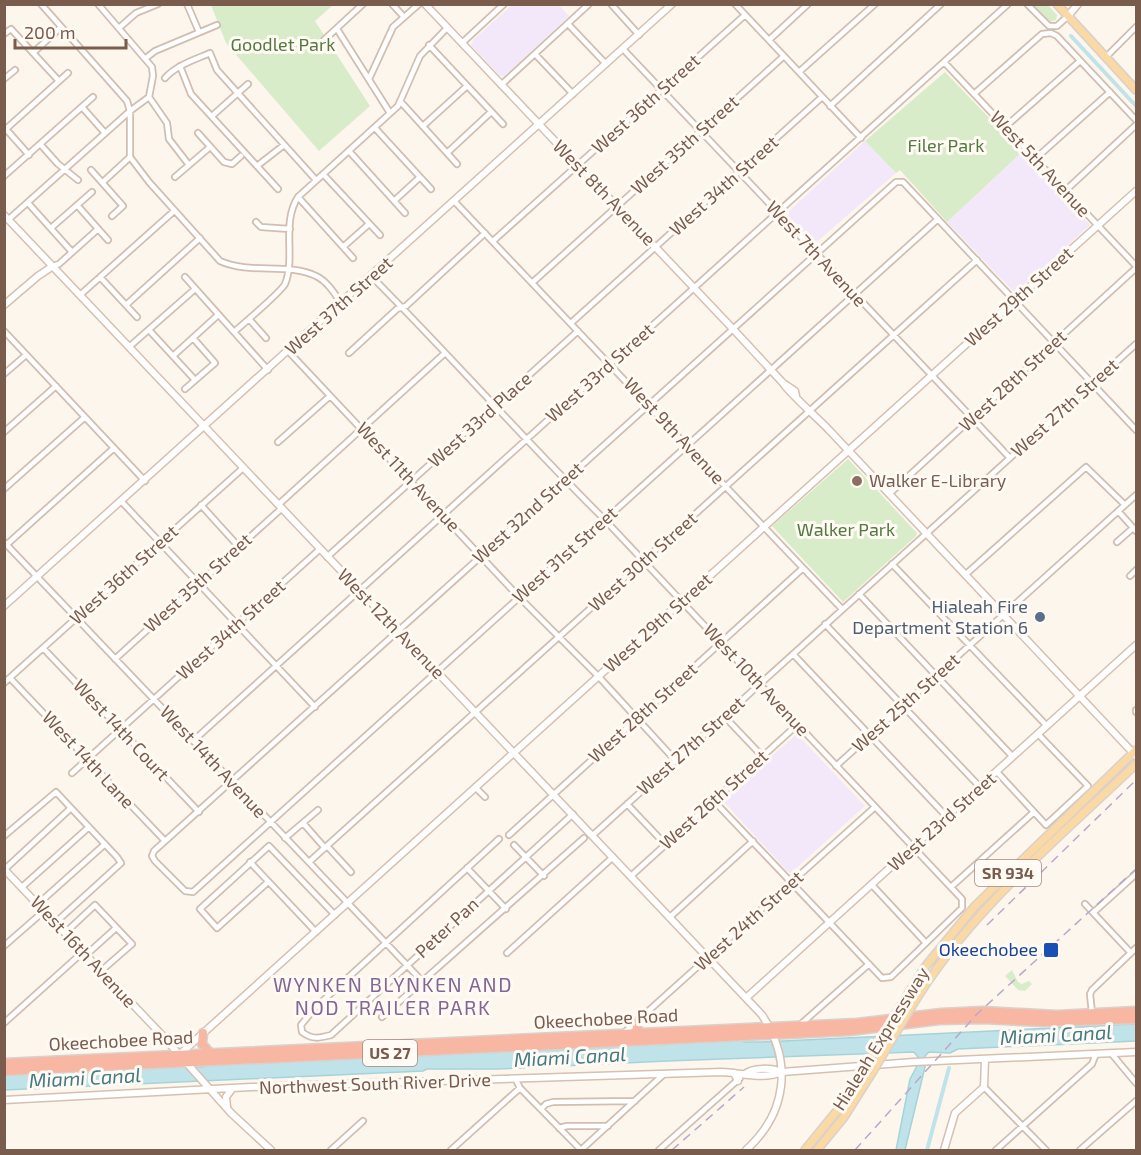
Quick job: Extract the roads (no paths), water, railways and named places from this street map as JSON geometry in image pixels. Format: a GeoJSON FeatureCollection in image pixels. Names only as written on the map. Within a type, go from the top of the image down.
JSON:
{"type":"FeatureCollection","features":[{"type":"Feature","properties":{"kind":"highway","name":"Okeechobee Road"},"geometry":{"type":"LineString","coordinates":[[4,1063],[622,1034],[774,1034],[799,1026],[870,1022],[949,1012],[983,1011],[1137,1019]]}},
{"type":"Feature","properties":{"kind":"highway","name":"Okeechobee Road"},"geometry":{"type":"LineString","coordinates":[[4,1071],[860,1030],[939,1020],[984,1019],[1043,1022],[1137,1011]]}},
{"type":"Feature","properties":{"kind":"highway"},"geometry":{"type":"LineString","coordinates":[[636,1022],[637,1029],[642,1034]]}},
{"type":"Feature","properties":{"kind":"highway"},"geometry":{"type":"LineString","coordinates":[[203,1033],[202,1044],[210,1053]]}},
{"type":"Feature","properties":{"kind":"highway"},"geometry":{"type":"LineString","coordinates":[[606,1043],[622,1034]]}},
{"type":"Feature","properties":{"kind":"main road"},"geometry":{"type":"LineString","coordinates":[[1057,4],[1137,90]]}},
{"type":"Feature","properties":{"kind":"main road","name":"Hialeah Expressway"},"geometry":{"type":"LineString","coordinates":[[805,1150],[838,1110],[932,958],[975,906],[1136,753]]}},
{"type":"Feature","properties":{"kind":"main road","name":"Hialeah Expressway"},"geometry":{"type":"LineString","coordinates":[[817,1150],[844,1117],[936,967],[982,912],[1137,764]]}},
{"type":"Feature","properties":{"kind":"street"},"geometry":{"type":"LineString","coordinates":[[41,4],[127,101],[130,111],[130,157],[174,211],[220,261],[234,267],[302,271],[317,276],[342,303]]}},
{"type":"Feature","properties":{"kind":"street"},"geometry":{"type":"LineString","coordinates":[[7,217],[28,203],[130,111],[149,97],[153,76],[152,67],[98,4]]}},
{"type":"Feature","properties":{"kind":"street"},"geometry":{"type":"LineString","coordinates":[[119,28],[136,13],[158,4]]}},
{"type":"Feature","properties":{"kind":"street"},"geometry":{"type":"LineString","coordinates":[[187,4],[199,32]]}},
{"type":"Feature","properties":{"kind":"street"},"geometry":{"type":"LineString","coordinates":[[324,40],[363,4]]}},
{"type":"Feature","properties":{"kind":"street"},"geometry":{"type":"LineString","coordinates":[[392,4],[404,17]]}},
{"type":"Feature","properties":{"kind":"street"},"geometry":{"type":"LineString","coordinates":[[369,79],[393,27],[418,4]]}},
{"type":"Feature","properties":{"kind":"street","name":"West 8th Avenue"},"geometry":{"type":"LineString","coordinates":[[425,4],[783,383],[795,391],[796,396],[1136,753]]}},
{"type":"Feature","properties":{"kind":"street"},"geometry":{"type":"LineString","coordinates":[[461,44],[504,4]]}},
{"type":"Feature","properties":{"kind":"street"},"geometry":{"type":"LineString","coordinates":[[501,85],[589,4]]}},
{"type":"Feature","properties":{"kind":"street"},"geometry":{"type":"LineString","coordinates":[[610,4],[639,35]]}},
{"type":"Feature","properties":{"kind":"street"},"geometry":{"type":"LineString","coordinates":[[769,40],[808,4]]}},
{"type":"Feature","properties":{"kind":"street"},"geometry":{"type":"LineString","coordinates":[[799,72],[875,4]]}},
{"type":"Feature","properties":{"kind":"street"},"geometry":{"type":"LineString","coordinates":[[830,106],[941,4]]}},
{"type":"Feature","properties":{"kind":"street","name":"West 33rd Street"},"geometry":{"type":"LineString","coordinates":[[193,741],[1008,4]]}},
{"type":"Feature","properties":{"kind":"street"},"geometry":{"type":"LineString","coordinates":[[1027,4],[1046,25],[1051,27],[1059,24],[1078,4]]}},
{"type":"Feature","properties":{"kind":"street","name":"West 37th Street"},"geometry":{"type":"LineString","coordinates":[[4,606],[205,428],[672,5]]}},
{"type":"Feature","properties":{"kind":"street"},"geometry":{"type":"LineString","coordinates":[[739,6],[861,138]]}},
{"type":"Feature","properties":{"kind":"street","name":"West 36th Street"},"geometry":{"type":"LineString","coordinates":[[493,242],[745,15]]}},
{"type":"Feature","properties":{"kind":"street"},"geometry":{"type":"LineString","coordinates":[[568,24],[606,64]]}},
{"type":"Feature","properties":{"kind":"street"},"geometry":{"type":"LineString","coordinates":[[146,58],[155,51],[217,25]]}},
{"type":"Feature","properties":{"kind":"street"},"geometry":{"type":"LineString","coordinates":[[33,53],[61,27]]}},
{"type":"Feature","properties":{"kind":"street"},"geometry":{"type":"LineString","coordinates":[[1106,57],[1137,27]]}},
{"type":"Feature","properties":{"kind":"street"},"geometry":{"type":"LineString","coordinates":[[4,34],[11,28],[59,81]]}},
{"type":"Feature","properties":{"kind":"street"},"geometry":{"type":"LineString","coordinates":[[234,332],[285,286],[291,211],[298,197],[390,113],[400,101],[420,56],[447,28]]}},
{"type":"Feature","properties":{"kind":"street"},"geometry":{"type":"LineString","coordinates":[[336,29],[390,113]]}},
{"type":"Feature","properties":{"kind":"street"},"geometry":{"type":"LineString","coordinates":[[974,94],[1042,34],[1051,33],[1057,36],[1110,92],[1137,123],[1065,191]]}},
{"type":"Feature","properties":{"kind":"street"},"geometry":{"type":"LineString","coordinates":[[429,45],[503,124]]}},
{"type":"Feature","properties":{"kind":"street","name":"West 7th Avenue"},"geometry":{"type":"LineString","coordinates":[[622,49],[1010,458]]}},
{"type":"Feature","properties":{"kind":"street"},"geometry":{"type":"LineString","coordinates":[[165,78],[171,71],[210,53],[217,70],[316,180]]}},
{"type":"Feature","properties":{"kind":"street"},"geometry":{"type":"LineString","coordinates":[[535,54],[573,94]]}},
{"type":"Feature","properties":{"kind":"street","name":"West 35th Street"},"geometry":{"type":"LineString","coordinates":[[533,282],[784,56]]}},
{"type":"Feature","properties":{"kind":"street"},"geometry":{"type":"LineString","coordinates":[[1005,127],[1080,61]]}},
{"type":"Feature","properties":{"kind":"street","name":"West 5th Avenue"},"geometry":{"type":"LineString","coordinates":[[944,62],[1137,267]]}},
{"type":"Feature","properties":{"kind":"street"},"geometry":{"type":"LineString","coordinates":[[180,66],[191,94],[278,189]]}},
{"type":"Feature","properties":{"kind":"street"},"geometry":{"type":"LineString","coordinates":[[4,79],[15,70]]}},
{"type":"Feature","properties":{"kind":"street"},"geometry":{"type":"LineString","coordinates":[[29,155],[5,129],[68,73]]}},
{"type":"Feature","properties":{"kind":"street"},"geometry":{"type":"LineString","coordinates":[[212,116],[248,84]]}},
{"type":"Feature","properties":{"kind":"street"},"geometry":{"type":"LineString","coordinates":[[423,126],[467,86]]}},
{"type":"Feature","properties":{"kind":"street"},"geometry":{"type":"LineString","coordinates":[[1035,159],[1110,92]]}},
{"type":"Feature","properties":{"kind":"street"},"geometry":{"type":"LineString","coordinates":[[4,176],[93,97]]}},
{"type":"Feature","properties":{"kind":"street"},"geometry":{"type":"LineString","coordinates":[[149,97],[168,123],[169,139],[189,165]]}},
{"type":"Feature","properties":{"kind":"street","name":"West 34th Street"},"geometry":{"type":"LineString","coordinates":[[571,323],[822,97]]}},
{"type":"Feature","properties":{"kind":"street"},"geometry":{"type":"LineString","coordinates":[[400,101],[457,164]]}},
{"type":"Feature","properties":{"kind":"street"},"geometry":{"type":"LineString","coordinates":[[82,107],[105,133]]}},
{"type":"Feature","properties":{"kind":"street"},"geometry":{"type":"LineString","coordinates":[[447,153],[491,112]]}},
{"type":"Feature","properties":{"kind":"street"},"geometry":{"type":"LineString","coordinates":[[375,128],[431,189]]}},
{"type":"Feature","properties":{"kind":"street"},"geometry":{"type":"LineString","coordinates":[[198,133],[224,162],[232,164],[241,156]]}},
{"type":"Feature","properties":{"kind":"street"},"geometry":{"type":"LineString","coordinates":[[41,145],[58,164],[78,180]]}},
{"type":"Feature","properties":{"kind":"street"},"geometry":{"type":"LineString","coordinates":[[257,166],[284,145]]}},
{"type":"Feature","properties":{"kind":"street"},"geometry":{"type":"LineString","coordinates":[[175,177],[210,147]]}},
{"type":"Feature","properties":{"kind":"street"},"geometry":{"type":"LineString","coordinates":[[349,151],[405,213]]}},
{"type":"Feature","properties":{"kind":"street"},"geometry":{"type":"LineString","coordinates":[[103,182],[130,157]]}},
{"type":"Feature","properties":{"kind":"street"},"geometry":{"type":"LineString","coordinates":[[91,170],[123,206],[112,216]]}},
{"type":"Feature","properties":{"kind":"street"},"geometry":{"type":"LineString","coordinates":[[323,174],[380,236]]}},
{"type":"Feature","properties":{"kind":"street"},"geometry":{"type":"LineString","coordinates":[[394,201],[420,178]]}},
{"type":"Feature","properties":{"kind":"street","name":"West 32nd Street"},"geometry":{"type":"LineString","coordinates":[[157,848],[896,182],[899,181],[938,219]]}},
{"type":"Feature","properties":{"kind":"street","name":"West 29th Street"},"geometry":{"type":"LineString","coordinates":[[179,1055],[1137,191]]}},
{"type":"Feature","properties":{"kind":"street"},"geometry":{"type":"LineString","coordinates":[[51,228],[92,192]]}},
{"type":"Feature","properties":{"kind":"street"},"geometry":{"type":"LineString","coordinates":[[298,197],[353,258]]}},
{"type":"Feature","properties":{"kind":"street","name":"West 9th Avenue"},"geometry":{"type":"LineString","coordinates":[[455,201],[842,609]]}},
{"type":"Feature","properties":{"kind":"street"},"geometry":{"type":"LineString","coordinates":[[28,203],[72,252]]}},
{"type":"Feature","properties":{"kind":"street"},"geometry":{"type":"LineString","coordinates":[[77,205],[108,240]]}},
{"type":"Feature","properties":{"kind":"street"},"geometry":{"type":"LineString","coordinates":[[80,296],[174,211]]}},
{"type":"Feature","properties":{"kind":"street","name":"West 12th Avenue"},"geometry":{"type":"LineString","coordinates":[[7,217],[593,835],[746,998],[774,1034]]}},
{"type":"Feature","properties":{"kind":"street"},"geometry":{"type":"LineString","coordinates":[[938,219],[1137,430]]}},
{"type":"Feature","properties":{"kind":"street","name":"West 31st Street"},"geometry":{"type":"LineString","coordinates":[[157,848],[153,856],[155,861],[185,891],[193,892],[938,219]]}},
{"type":"Feature","properties":{"kind":"street"},"geometry":{"type":"LineString","coordinates":[[256,222],[261,227],[290,229]]}},
{"type":"Feature","properties":{"kind":"street"},"geometry":{"type":"LineString","coordinates":[[343,247],[369,224]]}},
{"type":"Feature","properties":{"kind":"street"},"geometry":{"type":"LineString","coordinates":[[4,305],[38,276],[59,264],[98,229]]}},
{"type":"Feature","properties":{"kind":"street"},"geometry":{"type":"LineString","coordinates":[[349,353],[397,309],[406,306],[485,233]]}},
{"type":"Feature","properties":{"kind":"street"},"geometry":{"type":"LineString","coordinates":[[126,305],[200,238]]}},
{"type":"Feature","properties":{"kind":"street","name":"West 30th Street"},"geometry":{"type":"LineString","coordinates":[[309,862],[977,260]]}},
{"type":"Feature","properties":{"kind":"street","name":"West 28th Street"},"geometry":{"type":"LineString","coordinates":[[889,494],[1137,267]]}},
{"type":"Feature","properties":{"kind":"street","name":"West 10th Avenue"},"geometry":{"type":"LineString","coordinates":[[371,276],[962,898],[963,904],[926,943]]}},
{"type":"Feature","properties":{"kind":"street"},"geometry":{"type":"LineString","coordinates":[[100,277],[136,317]]}},
{"type":"Feature","properties":{"kind":"street"},"geometry":{"type":"LineString","coordinates":[[185,277],[268,370]]}},
{"type":"Feature","properties":{"kind":"street"},"geometry":{"type":"LineString","coordinates":[[129,347],[195,289]]}},
{"type":"Feature","properties":{"kind":"street"},"geometry":{"type":"LineString","coordinates":[[173,356],[218,315]]}},
{"type":"Feature","properties":{"kind":"street"},"geometry":{"type":"LineString","coordinates":[[249,319],[266,338]]}},
{"type":"Feature","properties":{"kind":"street"},"geometry":{"type":"LineString","coordinates":[[149,330],[195,380]]}},
{"type":"Feature","properties":{"kind":"street","name":"West 33rd Place"},"geometry":{"type":"LineString","coordinates":[[327,557],[578,330]]}},
{"type":"Feature","properties":{"kind":"street"},"geometry":{"type":"LineString","coordinates":[[4,332],[145,481]]}},
{"type":"Feature","properties":{"kind":"street"},"geometry":{"type":"LineString","coordinates":[[185,390],[215,363],[193,338]]}},
{"type":"Feature","properties":{"kind":"street","name":"West 27th Street"},"geometry":{"type":"LineString","coordinates":[[593,835],[1137,344]]}},
{"type":"Feature","properties":{"kind":"street","name":"West 11th Avenue"},"geometry":{"type":"LineString","coordinates":[[289,352],[519,597],[599,677],[675,760]]}},
{"type":"Feature","properties":{"kind":"street","name":"West 35th Street"},"geometry":{"type":"LineString","coordinates":[[115,658],[239,547],[445,353]]}},
{"type":"Feature","properties":{"kind":"street"},"geometry":{"type":"LineString","coordinates":[[4,374],[26,355]]}},
{"type":"Feature","properties":{"kind":"street"},"geometry":{"type":"LineString","coordinates":[[4,432],[56,386]]}},
{"type":"Feature","properties":{"kind":"street"},"geometry":{"type":"LineString","coordinates":[[278,442],[330,396]]}},
{"type":"Feature","properties":{"kind":"street"},"geometry":{"type":"LineString","coordinates":[[4,489],[85,417]]}},
{"type":"Feature","properties":{"kind":"street"},"geometry":{"type":"LineString","coordinates":[[1131,424],[1137,419]]}},
{"type":"Feature","properties":{"kind":"street"},"geometry":{"type":"LineString","coordinates":[[5,544],[114,448]]}},
{"type":"Feature","properties":{"kind":"street"},"geometry":{"type":"LineString","coordinates":[[965,575],[1086,467],[1125,505]]}},
{"type":"Feature","properties":{"kind":"street","name":"West 36th Street"},"geometry":{"type":"LineString","coordinates":[[4,683],[243,468]]}},
{"type":"Feature","properties":{"kind":"street","name":"West 25th Street"},"geometry":{"type":"LineString","coordinates":[[836,766],[1137,495]]}},
{"type":"Feature","properties":{"kind":"street"},"geometry":{"type":"LineString","coordinates":[[121,501],[315,707]]}},
{"type":"Feature","properties":{"kind":"street"},"geometry":{"type":"LineString","coordinates":[[201,506],[239,547]]}},
{"type":"Feature","properties":{"kind":"street"},"geometry":{"type":"LineString","coordinates":[[1117,542],[1135,529],[1118,511]]}},
{"type":"Feature","properties":{"kind":"street","name":"West 14th Avenue"},"geometry":{"type":"LineString","coordinates":[[5,544],[423,982]]}},
{"type":"Feature","properties":{"kind":"street","name":"West 34th Street"},"geometry":{"type":"LineString","coordinates":[[72,773],[320,549]]}},
{"type":"Feature","properties":{"kind":"street"},"geometry":{"type":"LineString","coordinates":[[892,564],[1047,726]]}},
{"type":"Feature","properties":{"kind":"street","name":"West 28th Street"},"geometry":{"type":"LineString","coordinates":[[509,835],[803,568]]}},
{"type":"Feature","properties":{"kind":"street"},"geometry":{"type":"LineString","coordinates":[[1130,576],[1137,570]]}},
{"type":"Feature","properties":{"kind":"street"},"geometry":{"type":"LineString","coordinates":[[859,594],[1013,757]]}},
{"type":"Feature","properties":{"kind":"street"},"geometry":{"type":"LineString","coordinates":[[825,624],[980,787]]}},
{"type":"Feature","properties":{"kind":"street","name":"West 23rd Street"},"geometry":{"type":"LineString","coordinates":[[746,998],[1137,645]]}},
{"type":"Feature","properties":{"kind":"street","name":"West 14th Court"},"geometry":{"type":"LineString","coordinates":[[43,648],[199,812]]}},
{"type":"Feature","properties":{"kind":"street"},"geometry":{"type":"LineString","coordinates":[[792,654],[947,817]]}},
{"type":"Feature","properties":{"kind":"street","name":"West 14th Lane"},"geometry":{"type":"LineString","coordinates":[[10,678],[165,842]]}},
{"type":"Feature","properties":{"kind":"street"},"geometry":{"type":"LineString","coordinates":[[724,716],[762,756]]}},
{"type":"Feature","properties":{"kind":"street","name":"West 26th Street"},"geometry":{"type":"LineString","coordinates":[[631,876],[797,725]]}},
{"type":"Feature","properties":{"kind":"street"},"geometry":{"type":"LineString","coordinates":[[997,772],[1046,825],[1088,786],[1038,734]]}},
{"type":"Feature","properties":{"kind":"street"},"geometry":{"type":"LineString","coordinates":[[475,787],[484,797]]}},
{"type":"Feature","properties":{"kind":"street"},"geometry":{"type":"LineString","coordinates":[[4,836],[56,792],[121,864],[55,923]]}},
{"type":"Feature","properties":{"kind":"street"},"geometry":{"type":"LineString","coordinates":[[714,801],[882,978],[891,977],[926,943],[872,885]]}},
{"type":"Feature","properties":{"kind":"street"},"geometry":{"type":"LineString","coordinates":[[627,804],[666,844]]}},
{"type":"Feature","properties":{"kind":"street","name":"West 24th Street"},"geometry":{"type":"LineString","coordinates":[[622,1034],[875,807]]}},
{"type":"Feature","properties":{"kind":"street"},"geometry":{"type":"LineString","coordinates":[[5,870],[71,808]]}},
{"type":"Feature","properties":{"kind":"street"},"geometry":{"type":"LineString","coordinates":[[285,838],[318,810]]}},
{"type":"Feature","properties":{"kind":"street"},"geometry":{"type":"LineString","coordinates":[[951,887],[1034,812]]}},
{"type":"Feature","properties":{"kind":"street","name":"Peter Pan"},"geometry":{"type":"LineString","coordinates":[[330,1035],[573,814]]}},
{"type":"Feature","properties":{"kind":"street"},"geometry":{"type":"LineString","coordinates":[[303,823],[351,872]]}},
{"type":"Feature","properties":{"kind":"street"},"geometry":{"type":"LineString","coordinates":[[22,887],[89,827]]}},
{"type":"Feature","properties":{"kind":"street"},"geometry":{"type":"LineString","coordinates":[[382,1017],[544,876],[584,838]]}},
{"type":"Feature","properties":{"kind":"street"},"geometry":{"type":"LineString","coordinates":[[332,1047],[330,1035],[317,1038],[306,1035],[300,1028],[304,1021],[315,1008],[499,839]]}},
{"type":"Feature","properties":{"kind":"street"},"geometry":{"type":"LineString","coordinates":[[669,917],[753,841]]}},
{"type":"Feature","properties":{"kind":"street"},"geometry":{"type":"LineString","coordinates":[[38,904],[105,844]]}},
{"type":"Feature","properties":{"kind":"street"},"geometry":{"type":"LineString","coordinates":[[514,845],[544,876]]}},
{"type":"Feature","properties":{"kind":"street"},"geometry":{"type":"LineString","coordinates":[[268,882],[217,928],[200,909],[269,846],[335,915]]}},
{"type":"Feature","properties":{"kind":"street"},"geometry":{"type":"LineString","coordinates":[[507,953],[613,857]]}},
{"type":"Feature","properties":{"kind":"street"},"geometry":{"type":"LineString","coordinates":[[250,862],[316,932]]}},
{"type":"Feature","properties":{"kind":"street"},"geometry":{"type":"LineString","coordinates":[[467,868],[506,909]]}},
{"type":"Feature","properties":{"kind":"street","name":"West 16th Avenue"},"geometry":{"type":"LineString","coordinates":[[5,870],[227,1108],[271,1150]]}},
{"type":"Feature","properties":{"kind":"street"},"geometry":{"type":"LineString","coordinates":[[1094,912],[1137,874]]}},
{"type":"Feature","properties":{"kind":"street"},"geometry":{"type":"LineString","coordinates":[[1085,904],[1131,953]]}},
{"type":"Feature","properties":{"kind":"street"},"geometry":{"type":"LineString","coordinates":[[65,933],[95,905],[132,944],[101,971]]}},
{"type":"Feature","properties":{"kind":"street"},"geometry":{"type":"LineString","coordinates":[[4,946],[44,911]]}},
{"type":"Feature","properties":{"kind":"street"},"geometry":{"type":"LineString","coordinates":[[4,1023],[116,928]]}},
{"type":"Feature","properties":{"kind":"street"},"geometry":{"type":"LineString","coordinates":[[1092,1017],[1090,994],[1092,990],[1137,948]]}},
{"type":"Feature","properties":{"kind":"street"},"geometry":{"type":"LineString","coordinates":[[799,1026],[868,964]]}},
{"type":"Feature","properties":{"kind":"street"},"geometry":{"type":"LineString","coordinates":[[746,1150],[765,1130],[775,1113],[779,1099],[782,1068],[774,1034]]}},
{"type":"Feature","properties":{"kind":"street","name":"Northwest South River Drive"},"geometry":{"type":"LineString","coordinates":[[4,1100],[196,1089],[664,1074],[776,1075],[782,1068],[1137,1052]]}},
{"type":"Feature","properties":{"kind":"street"},"geometry":{"type":"LineString","coordinates":[[1111,1053],[1137,1083]]}},
{"type":"Feature","properties":{"kind":"street"},"geometry":{"type":"LineString","coordinates":[[996,1150],[1092,1064],[1096,1054]]}},
{"type":"Feature","properties":{"kind":"street"},"geometry":{"type":"LineString","coordinates":[[944,1150],[956,1113],[984,1087],[985,1059]]}},
{"type":"Feature","properties":{"kind":"street"},"geometry":{"type":"LineString","coordinates":[[734,1073],[738,1081]]}},
{"type":"Feature","properties":{"kind":"street"},"geometry":{"type":"LineString","coordinates":[[516,1080],[520,1088],[581,1150],[664,1074]]}},
{"type":"Feature","properties":{"kind":"street"},"geometry":{"type":"LineString","coordinates":[[659,1150],[745,1074]]}},
{"type":"Feature","properties":{"kind":"street"},"geometry":{"type":"LineString","coordinates":[[196,1089],[202,1080]]}},
{"type":"Feature","properties":{"kind":"street"},"geometry":{"type":"LineString","coordinates":[[984,1087],[1046,1150]]}},
{"type":"Feature","properties":{"kind":"street"},"geometry":{"type":"LineString","coordinates":[[451,1150],[520,1088]]}},
{"type":"Feature","properties":{"kind":"street"},"geometry":{"type":"LineString","coordinates":[[227,1108],[226,1096],[232,1089]]}},
{"type":"Feature","properties":{"kind":"street"},"geometry":{"type":"LineString","coordinates":[[541,1109],[553,1102],[635,1101]]}},
{"type":"Feature","properties":{"kind":"street"},"geometry":{"type":"LineString","coordinates":[[1080,1150],[1137,1101]]}},
{"type":"Feature","properties":{"kind":"street"},"geometry":{"type":"LineString","coordinates":[[331,1150],[363,1121]]}},
{"type":"Feature","properties":{"kind":"street"},"geometry":{"type":"LineString","coordinates":[[559,1128],[608,1126]]}},
{"type":"Feature","properties":{"kind":"water","name":"Miami Canal"},"geometry":{"type":"Polygon","coordinates":[[[1136,1024],[1136,1041],[958,1049],[950,1053],[929,1052],[925,1056],[925,1067],[905,1150],[896,1150],[910,1079],[916,1068],[918,1057],[914,1052],[497,1069],[427,1069],[5,1090],[4,1074],[174,1066],[203,1067],[743,1040],[744,1042],[762,1042],[1136,1024]]]}},
{"type":"Feature","properties":{"kind":"waterway"},"geometry":{"type":"LineString","coordinates":[[1071,36],[1136,106]]}},
{"type":"Feature","properties":{"kind":"waterway"},"geometry":{"type":"LineString","coordinates":[[927,1150],[949,1068]]}},
{"type":"Feature","properties":{"kind":"railway"},"geometry":{"type":"LineString","coordinates":[[987,925],[1136,780]]}},
{"type":"Feature","properties":{"kind":"railway"},"geometry":{"type":"LineString","coordinates":[[855,1150],[977,1014],[1136,869]]}},
{"type":"Feature","properties":{"kind":"railway"},"geometry":{"type":"LineString","coordinates":[[672,1150],[744,1087]]}},
{"type":"Feature","properties":{"kind":"place","name":"Walker E-Library"},"geometry":{"type":"Point","coordinates":[857,481]}},
{"type":"Feature","properties":{"kind":"place","name":"Hialeah Fire Department Station 6"},"geometry":{"type":"Point","coordinates":[1040,617]}},
{"type":"Feature","properties":{"kind":"place","name":"Okeechobee"},"geometry":{"type":"Point","coordinates":[1051,950]}},
{"type":"Feature","properties":{"kind":"district","name":"WYNKEN BLYNKEN AND NOD TRAILER PARK"},"geometry":{"type":"Point","coordinates":[393,996]}},
{"type":"Feature","properties":{"kind":"park label","name":"Goodlet Park"},"geometry":{"type":"Point","coordinates":[283,45]}},
{"type":"Feature","properties":{"kind":"park label","name":"Filer Park"},"geometry":{"type":"Point","coordinates":[946,146]}},
{"type":"Feature","properties":{"kind":"park label","name":"Walker Park"},"geometry":{"type":"Point","coordinates":[846,530]}}]}
